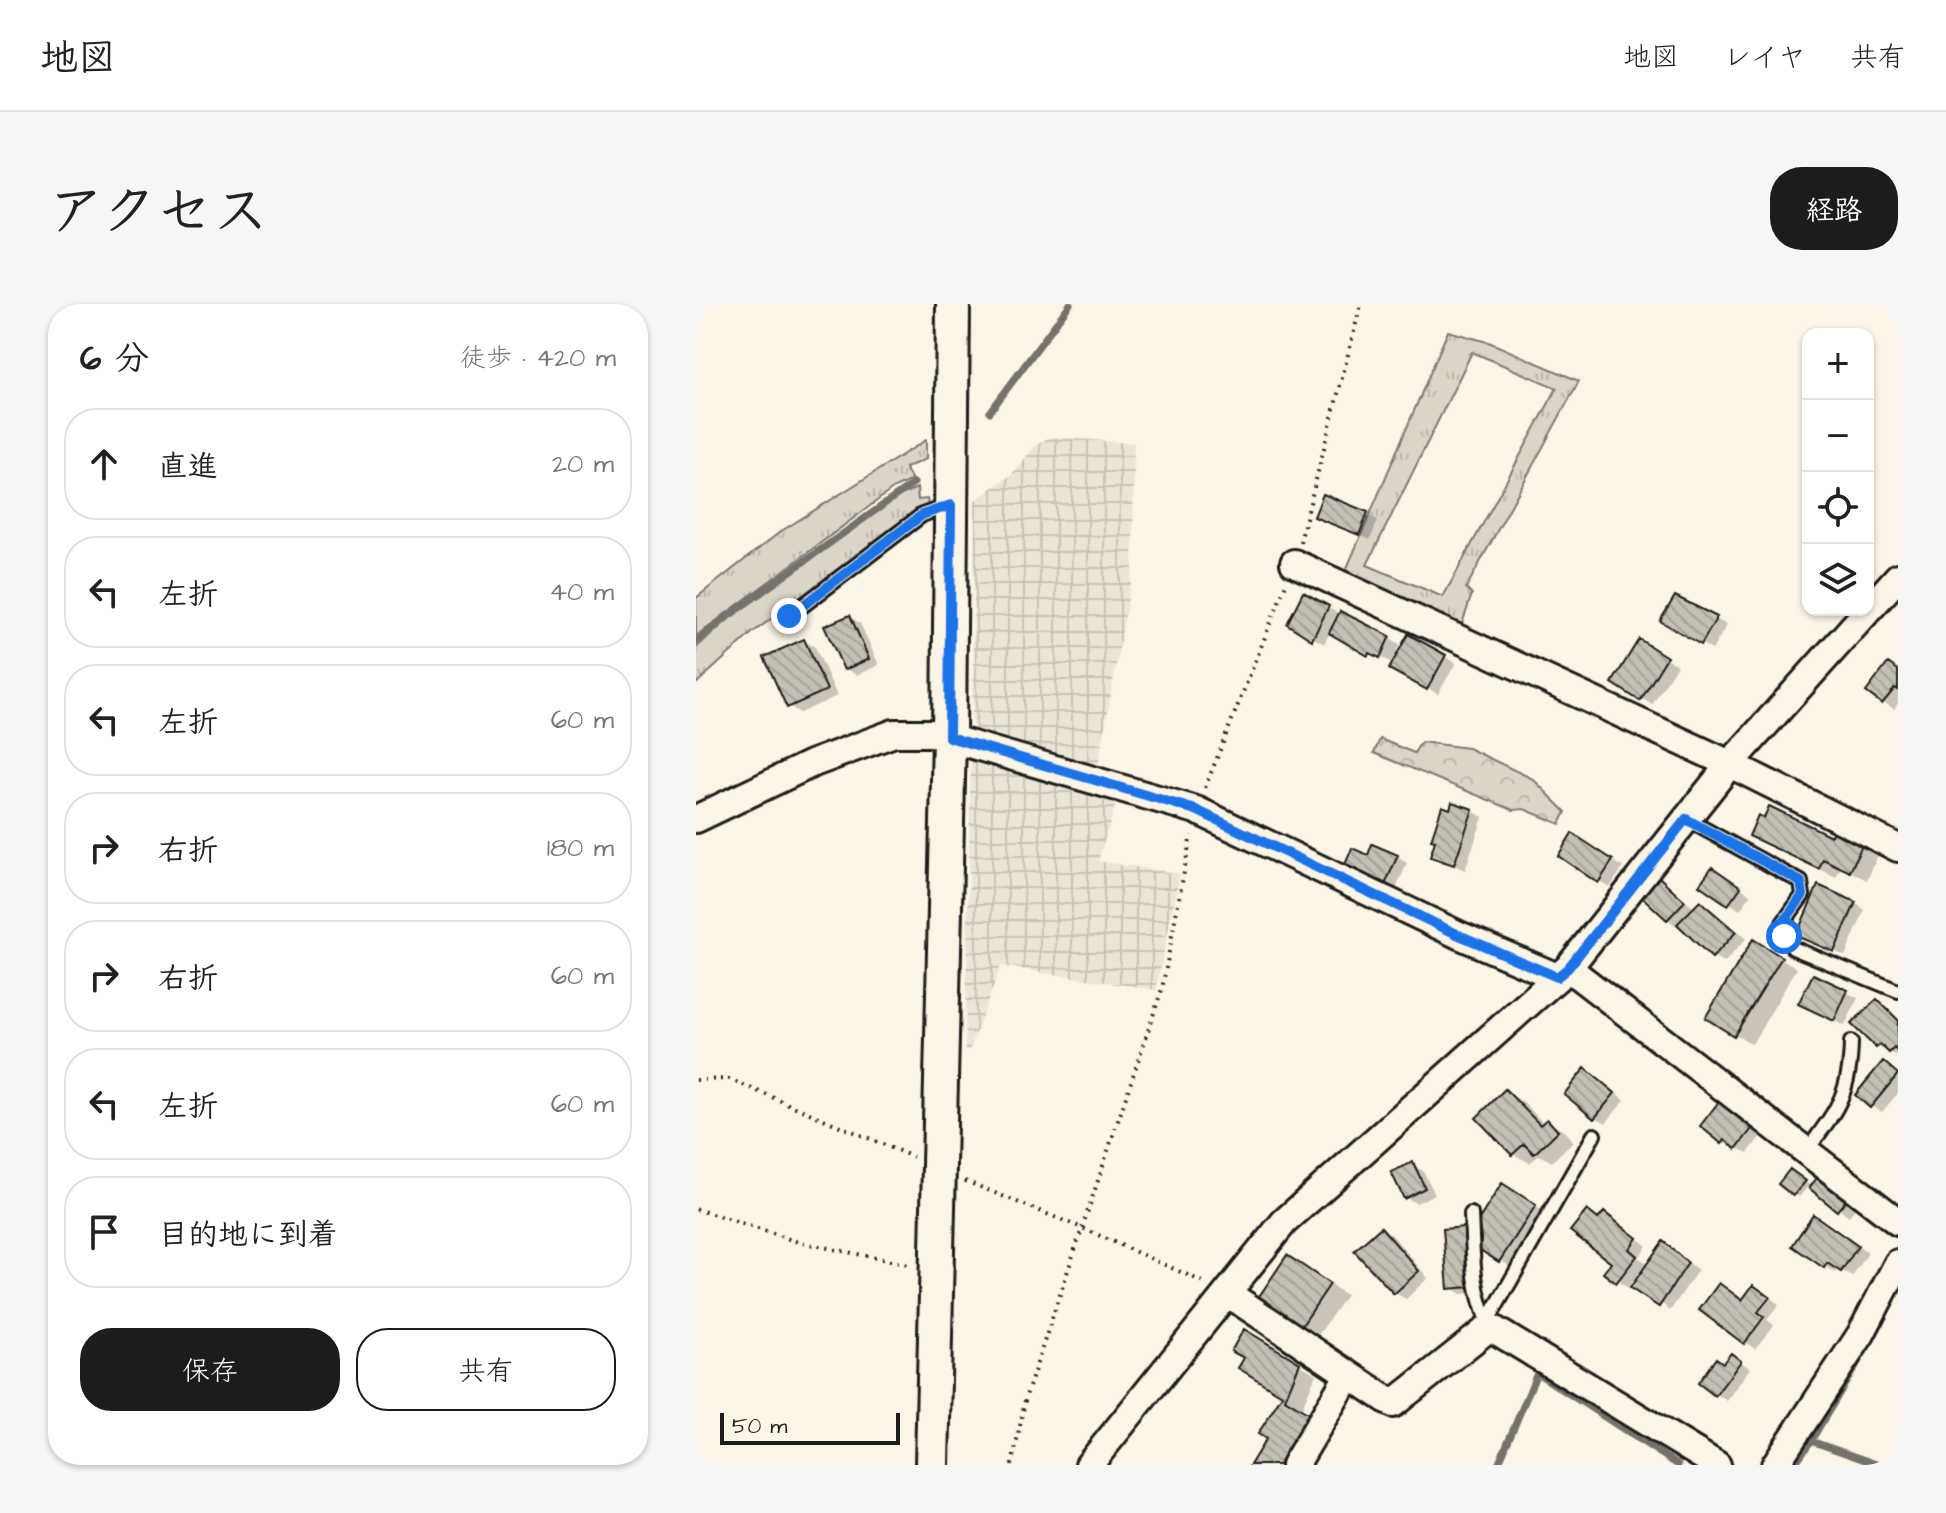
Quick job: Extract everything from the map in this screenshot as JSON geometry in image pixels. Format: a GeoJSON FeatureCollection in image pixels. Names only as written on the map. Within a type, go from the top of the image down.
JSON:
{"type":"FeatureCollection","features":[{"type":"Feature","properties":{"kind":"street"},"geometry":{"type":"LineString","coordinates":[[932,1465],[949,737],[953,304]]}},
{"type":"Feature","properties":{"kind":"street"},"geometry":{"type":"LineString","coordinates":[[1294,563],[1730,764],[1898,848]]}},
{"type":"Feature","properties":{"kind":"street"},"geometry":{"type":"LineString","coordinates":[[1089,1465],[1284,1222],[1562,972],[1730,764],[1898,577]]}},
{"type":"Feature","properties":{"kind":"street"},"geometry":{"type":"LineString","coordinates":[[696,819],[811,764],[894,733],[949,737],[1196,810],[1459,935],[1562,972],[1898,1222]]}},
{"type":"Feature","properties":{"kind":"street"},"geometry":{"type":"LineString","coordinates":[[1775,1465],[1861,1334],[1898,1263]]}},
{"type":"Feature","properties":{"kind":"street"},"geometry":{"type":"LineString","coordinates":[[1227,1293],[1393,1404],[1490,1327],[1717,1465]]}},
{"type":"Feature","properties":{"kind":"street"},"geometry":{"type":"LineString","coordinates":[[1295,1465],[1348,1376]]}},
{"type":"Feature","properties":{"kind":"lane"},"geometry":{"type":"LineString","coordinates":[[789,616],[922,515],[951,505]]}},
{"type":"Feature","properties":{"kind":"lane"},"geometry":{"type":"LineString","coordinates":[[1686,819],[1801,882],[1803,895],[1783,923],[1784,936],[1793,948],[1898,991]]}},
{"type":"Feature","properties":{"kind":"lane"},"geometry":{"type":"LineString","coordinates":[[1806,1152],[1842,1100],[1851,1074],[1851,1042]]}},
{"type":"Feature","properties":{"kind":"lane"},"geometry":{"type":"LineString","coordinates":[[1490,1327],[1490,1317],[1594,1135]]}},
{"type":"Feature","properties":{"kind":"lane"},"geometry":{"type":"LineString","coordinates":[[1471,1214],[1479,1305],[1490,1327]]}},
{"type":"Feature","properties":{"kind":"path"},"geometry":{"type":"LineString","coordinates":[[1012,1465],[1026,1396],[1162,989],[1196,810],[1294,563],[1361,304]]}},
{"type":"Feature","properties":{"kind":"path"},"geometry":{"type":"LineString","coordinates":[[696,1209],[795,1241],[921,1267]]}},
{"type":"Feature","properties":{"kind":"shaded area"},"geometry":{"type":"Polygon","coordinates":[[[1050,437],[1134,443],[1133,571],[1097,772],[980,740],[972,725],[975,500],[1011,475],[1036,445],[1050,437]]]}},
{"type":"Feature","properties":{"kind":"shaded area"},"geometry":{"type":"Polygon","coordinates":[[[971,756],[1118,797],[1098,861],[1180,874],[1156,990],[1001,966],[970,1049],[965,1050],[971,756]]]}},
{"type":"Feature","properties":{"kind":"green space"},"geometry":{"type":"Polygon","coordinates":[[[1448,331],[1491,343],[1579,381],[1466,588],[1472,594],[1460,630],[1344,575],[1448,331]],[[1472,352],[1367,565],[1443,597],[1557,388],[1472,352]]]}},
{"type":"Feature","properties":{"kind":"green space"},"geometry":{"type":"Polygon","coordinates":[[[926,440],[926,459],[905,468],[912,480],[894,488],[696,636],[696,598],[780,532],[926,440]]]}},
{"type":"Feature","properties":{"kind":"green space"},"geometry":{"type":"Polygon","coordinates":[[[917,488],[918,500],[927,499],[928,505],[752,633],[696,684],[696,648],[729,619],[899,496],[917,488]]]}},
{"type":"Feature","properties":{"kind":"green space"},"geometry":{"type":"Polygon","coordinates":[[[1380,739],[1414,753],[1421,742],[1468,748],[1533,779],[1566,812],[1560,824],[1524,809],[1513,810],[1374,753],[1380,739]]]}},
{"type":"Feature","properties":{"kind":"building"},"geometry":{"type":"Polygon","coordinates":[[[1323,494],[1368,512],[1359,535],[1314,517],[1323,494]]]}},
{"type":"Feature","properties":{"kind":"building"},"geometry":{"type":"Polygon","coordinates":[[[1303,592],[1329,606],[1312,640],[1287,624],[1303,592]]]}},
{"type":"Feature","properties":{"kind":"building"},"geometry":{"type":"Polygon","coordinates":[[[1675,596],[1717,617],[1701,645],[1660,621],[1675,596]]]}},
{"type":"Feature","properties":{"kind":"building"},"geometry":{"type":"Polygon","coordinates":[[[1340,611],[1390,636],[1380,658],[1369,653],[1368,656],[1329,633],[1340,611]]]}},
{"type":"Feature","properties":{"kind":"building"},"geometry":{"type":"Polygon","coordinates":[[[850,615],[869,659],[844,670],[824,626],[850,615]]]}},
{"type":"Feature","properties":{"kind":"building"},"geometry":{"type":"Polygon","coordinates":[[[1408,634],[1446,655],[1427,690],[1389,669],[1408,634]]]}},
{"type":"Feature","properties":{"kind":"building"},"geometry":{"type":"Polygon","coordinates":[[[804,639],[827,690],[787,708],[764,657],[804,639]]]}},
{"type":"Feature","properties":{"kind":"building"},"geometry":{"type":"Polygon","coordinates":[[[1639,639],[1667,657],[1640,701],[1612,683],[1639,639]]]}},
{"type":"Feature","properties":{"kind":"building"},"geometry":{"type":"Polygon","coordinates":[[[1888,663],[1898,670],[1898,690],[1895,688],[1882,704],[1866,692],[1888,663]]]}},
{"type":"Feature","properties":{"kind":"building"},"geometry":{"type":"Polygon","coordinates":[[[1452,802],[1473,809],[1454,865],[1430,857],[1435,841],[1431,840],[1442,806],[1450,809],[1452,802]]]}},
{"type":"Feature","properties":{"kind":"building"},"geometry":{"type":"Polygon","coordinates":[[[1769,806],[1831,836],[1833,829],[1863,843],[1850,872],[1823,859],[1819,869],[1749,836],[1758,815],[1764,818],[1769,806]]]}},
{"type":"Feature","properties":{"kind":"building"},"geometry":{"type":"Polygon","coordinates":[[[1572,833],[1613,860],[1598,883],[1558,856],[1572,833]]]}},
{"type":"Feature","properties":{"kind":"building"},"geometry":{"type":"Polygon","coordinates":[[[1372,844],[1398,855],[1385,885],[1344,867],[1352,848],[1368,855],[1372,844]]]}},
{"type":"Feature","properties":{"kind":"building"},"geometry":{"type":"Polygon","coordinates":[[[1712,867],[1741,887],[1728,905],[1699,885],[1712,867]]]}},
{"type":"Feature","properties":{"kind":"building"},"geometry":{"type":"Polygon","coordinates":[[[1659,877],[1685,901],[1667,920],[1641,896],[1659,877]]]}},
{"type":"Feature","properties":{"kind":"building"},"geometry":{"type":"Polygon","coordinates":[[[1818,885],[1856,902],[1834,952],[1796,936],[1818,885]]]}},
{"type":"Feature","properties":{"kind":"building"},"geometry":{"type":"Polygon","coordinates":[[[1700,901],[1736,932],[1712,958],[1677,924],[1700,901]]]}},
{"type":"Feature","properties":{"kind":"building"},"geometry":{"type":"Polygon","coordinates":[[[1753,939],[1782,957],[1734,1036],[1705,1018],[1753,939]]]}},
{"type":"Feature","properties":{"kind":"building"},"geometry":{"type":"Polygon","coordinates":[[[1813,974],[1848,990],[1834,1021],[1798,1004],[1813,974]]]}},
{"type":"Feature","properties":{"kind":"building"},"geometry":{"type":"Polygon","coordinates":[[[1877,999],[1898,1020],[1897,1051],[1894,1048],[1889,1053],[1880,1044],[1876,1048],[1851,1024],[1877,999]]]}},
{"type":"Feature","properties":{"kind":"building"},"geometry":{"type":"Polygon","coordinates":[[[1883,1061],[1898,1074],[1870,1108],[1855,1095],[1883,1061]]]}},
{"type":"Feature","properties":{"kind":"building"},"geometry":{"type":"Polygon","coordinates":[[[1585,1068],[1615,1093],[1594,1119],[1564,1094],[1585,1068]]]}},
{"type":"Feature","properties":{"kind":"building"},"geometry":{"type":"Polygon","coordinates":[[[1505,1089],[1540,1125],[1547,1119],[1558,1131],[1534,1154],[1524,1144],[1512,1155],[1476,1118],[1505,1089]]]}},
{"type":"Feature","properties":{"kind":"building"},"geometry":{"type":"Polygon","coordinates":[[[1721,1099],[1755,1125],[1736,1149],[1725,1140],[1722,1144],[1700,1126],[1721,1099]]]}},
{"type":"Feature","properties":{"kind":"building"},"geometry":{"type":"Polygon","coordinates":[[[1413,1162],[1425,1188],[1404,1199],[1391,1172],[1413,1162]]]}},
{"type":"Feature","properties":{"kind":"building"},"geometry":{"type":"Polygon","coordinates":[[[1790,1169],[1806,1181],[1793,1196],[1778,1184],[1790,1169]]]}},
{"type":"Feature","properties":{"kind":"building"},"geometry":{"type":"Polygon","coordinates":[[[1821,1173],[1849,1196],[1837,1211],[1809,1188],[1821,1173]]]}},
{"type":"Feature","properties":{"kind":"building"},"geometry":{"type":"Polygon","coordinates":[[[1502,1183],[1536,1205],[1499,1262],[1477,1248],[1482,1242],[1478,1221],[1502,1183]]]}},
{"type":"Feature","properties":{"kind":"building"},"geometry":{"type":"Polygon","coordinates":[[[1587,1210],[1598,1219],[1604,1212],[1637,1238],[1629,1249],[1637,1256],[1616,1283],[1603,1273],[1611,1263],[1570,1231],[1587,1210]]]}},
{"type":"Feature","properties":{"kind":"building"},"geometry":{"type":"Polygon","coordinates":[[[1813,1214],[1858,1246],[1841,1272],[1827,1263],[1824,1268],[1792,1246],[1813,1214]]]}},
{"type":"Feature","properties":{"kind":"building"},"geometry":{"type":"Polygon","coordinates":[[[1381,1227],[1419,1271],[1394,1294],[1354,1251],[1381,1227]]]}},
{"type":"Feature","properties":{"kind":"building"},"geometry":{"type":"Polygon","coordinates":[[[1464,1227],[1470,1287],[1448,1289],[1443,1229],[1464,1227]]]}},
{"type":"Feature","properties":{"kind":"building"},"geometry":{"type":"Polygon","coordinates":[[[1663,1241],[1688,1263],[1659,1307],[1630,1288],[1663,1241]]]}},
{"type":"Feature","properties":{"kind":"building"},"geometry":{"type":"Polygon","coordinates":[[[1287,1255],[1330,1284],[1301,1327],[1258,1298],[1287,1255]]]}},
{"type":"Feature","properties":{"kind":"building"},"geometry":{"type":"Polygon","coordinates":[[[1719,1283],[1742,1300],[1753,1285],[1770,1297],[1758,1312],[1764,1317],[1744,1344],[1699,1310],[1719,1283]]]}},
{"type":"Feature","properties":{"kind":"building"},"geometry":{"type":"Polygon","coordinates":[[[1244,1329],[1300,1363],[1285,1399],[1314,1417],[1286,1465],[1250,1465],[1266,1439],[1258,1434],[1282,1395],[1238,1368],[1244,1358],[1231,1351],[1244,1329]]]}},
{"type":"Feature","properties":{"kind":"building"},"geometry":{"type":"Polygon","coordinates":[[[1731,1353],[1741,1361],[1715,1396],[1698,1383],[1716,1358],[1723,1363],[1731,1353]]]}},
{"type":"Feature","properties":{"kind":"waterway"},"geometry":{"type":"LineString","coordinates":[[990,412],[1070,304]]}},
{"type":"Feature","properties":{"kind":"waterway"},"geometry":{"type":"LineString","coordinates":[[696,642],[723,619],[914,483]]}},
{"type":"Feature","properties":{"kind":"waterway"},"geometry":{"type":"LineString","coordinates":[[1811,1441],[1869,1344]]}},
{"type":"Feature","properties":{"kind":"waterway"},"geometry":{"type":"LineString","coordinates":[[1498,1465],[1537,1373],[1678,1465]]}},
{"type":"Feature","properties":{"kind":"waterway"},"geometry":{"type":"LineString","coordinates":[[1794,1465],[1811,1441],[1879,1465]]}},
{"type":"Feature","properties":{"kind":"route"},"geometry":{"type":"LineString","coordinates":[[789,616],[922,515],[951,505],[949,737],[1196,810],[1459,935],[1557,977],[1568,968],[1686,819],[1801,882],[1803,895],[1783,923],[1784,936]]}}]}
